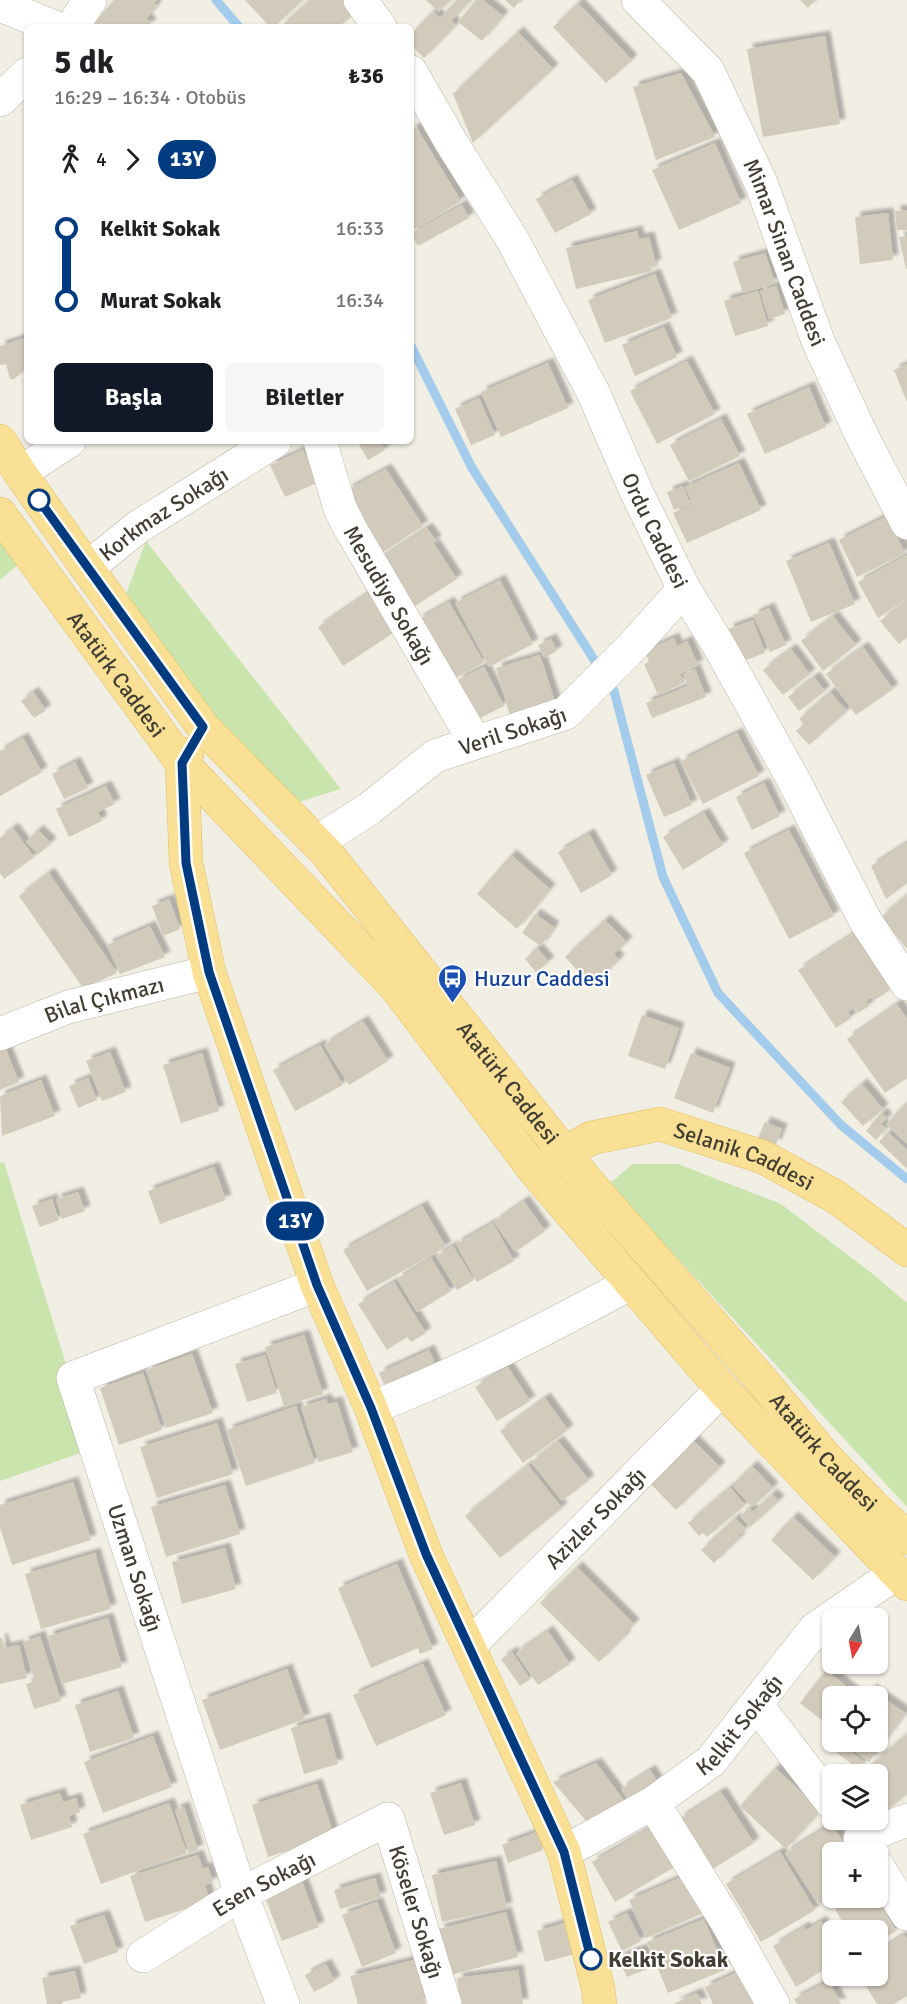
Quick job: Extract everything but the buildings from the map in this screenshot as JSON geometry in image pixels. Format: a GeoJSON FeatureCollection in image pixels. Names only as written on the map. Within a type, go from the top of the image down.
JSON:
{"type":"FeatureCollection","features":[{"type":"Feature","properties":{"kind":"main road","name":"Atatürk Caddesi"},"geometry":{"type":"LineString","coordinates":[[0,441],[87,568],[203,727],[317,842],[585,1179],[764,1383],[828,1460],[907,1538]]}},
{"type":"Feature","properties":{"kind":"main road","name":"Atatürk Caddesi"},"geometry":{"type":"LineString","coordinates":[[0,514],[182,763],[396,987],[535,1171],[723,1389],[903,1574]]}},
{"type":"Feature","properties":{"kind":"main road"},"geometry":{"type":"LineString","coordinates":[[203,727],[182,763],[186,863],[209,972],[317,1285],[371,1408],[426,1554],[564,1852],[601,1999]]}},
{"type":"Feature","properties":{"kind":"main road","name":"Selanik Caddesi"},"geometry":{"type":"LineString","coordinates":[[535,1171],[591,1138],[660,1124],[763,1157],[836,1197],[907,1250]]}},
{"type":"Feature","properties":{"kind":"street"},"geometry":{"type":"LineString","coordinates":[[74,24],[90,0]]}},
{"type":"Feature","properties":{"kind":"street"},"geometry":{"type":"LineString","coordinates":[[360,0],[378,24]]}},
{"type":"Feature","properties":{"kind":"street","name":"Mimar Sinan Caddesi"},"geometry":{"type":"LineString","coordinates":[[638,0],[708,71],[760,183],[818,341],[862,436],[907,523]]}},
{"type":"Feature","properties":{"kind":"street"},"geometry":{"type":"LineString","coordinates":[[0,4],[47,24]]}},
{"type":"Feature","properties":{"kind":"street"},"geometry":{"type":"LineString","coordinates":[[0,100],[24,77]]}},
{"type":"Feature","properties":{"kind":"street","name":"Ordu Caddesi"},"geometry":{"type":"LineString","coordinates":[[414,77],[451,142],[512,239],[593,392],[636,491],[684,589],[718,644],[787,769],[865,920],[907,984]]}},
{"type":"Feature","properties":{"kind":"street"},"geometry":{"type":"LineString","coordinates":[[20,473],[64,444]]}},
{"type":"Feature","properties":{"kind":"street","name":"Korkmaz Sokağı"},"geometry":{"type":"LineString","coordinates":[[87,568],[138,527],[270,444]]}},
{"type":"Feature","properties":{"kind":"street","name":"Mesudiye Sokağı"},"geometry":{"type":"LineString","coordinates":[[321,444],[340,508],[350,528],[475,742]]}},
{"type":"Feature","properties":{"kind":"street","name":"Veril Sokağı"},"geometry":{"type":"LineString","coordinates":[[317,842],[369,809],[435,756],[566,713],[630,649],[684,589]]}},
{"type":"Feature","properties":{"kind":"street","name":"Bilal Çıkmazı"},"geometry":{"type":"LineString","coordinates":[[0,1034],[68,1007],[209,972]]}},
{"type":"Feature","properties":{"kind":"street"},"geometry":{"type":"LineString","coordinates":[[371,1408],[426,1387],[559,1322],[631,1283]]}},
{"type":"Feature","properties":{"kind":"street","name":"Uzman Sokağı"},"geometry":{"type":"LineString","coordinates":[[283,2004],[241,1894],[73,1377],[317,1285]]}},
{"type":"Feature","properties":{"kind":"street","name":"Azizler Sokağı"},"geometry":{"type":"LineString","coordinates":[[469,1646],[723,1389]]}},
{"type":"Feature","properties":{"kind":"street","name":"Kelkit Sokağı"},"geometry":{"type":"LineString","coordinates":[[564,1852],[653,1803],[711,1761],[815,1629],[903,1574]]}},
{"type":"Feature","properties":{"kind":"street"},"geometry":{"type":"LineString","coordinates":[[756,1704],[822,1790]]}},
{"type":"Feature","properties":{"kind":"street"},"geometry":{"type":"LineString","coordinates":[[653,1803],[725,1919],[773,2004]]}},
{"type":"Feature","properties":{"kind":"street","name":"Esen Sokağı"},"geometry":{"type":"LineString","coordinates":[[143,1956],[241,1894],[388,1819]]}},
{"type":"Feature","properties":{"kind":"street","name":"Köseler Sokağı"},"geometry":{"type":"LineString","coordinates":[[388,1819],[445,2004]]}},
{"type":"Feature","properties":{"kind":"street"},"geometry":{"type":"LineString","coordinates":[[858,1837],[907,1820]]}},
{"type":"Feature","properties":{"kind":"street"},"geometry":{"type":"LineString","coordinates":[[888,1883],[907,1914]]}},
{"type":"Feature","properties":{"kind":"green space"},"geometry":{"type":"Polygon","coordinates":[[[0,514],[26,558],[0,580],[0,514]]]}},
{"type":"Feature","properties":{"kind":"green space"},"geometry":{"type":"Polygon","coordinates":[[[146,541],[341,789],[292,804],[212,722],[126,594],[146,541]]]}},
{"type":"Feature","properties":{"kind":"green space"},"geometry":{"type":"Polygon","coordinates":[[[4,1162],[92,1449],[0,1481],[0,1163],[4,1162]]]}},
{"type":"Feature","properties":{"kind":"green space"},"geometry":{"type":"Polygon","coordinates":[[[633,1164],[678,1164],[781,1204],[907,1303],[907,1507],[609,1184],[633,1164]]]}},
{"type":"Feature","properties":{"kind":"waterway"},"geometry":{"type":"LineString","coordinates":[[216,0],[236,24]]}},
{"type":"Feature","properties":{"kind":"waterway"},"geometry":{"type":"LineString","coordinates":[[414,352],[472,468],[614,691],[663,877],[718,993],[841,1125],[907,1179]]}},
{"type":"Feature","properties":{"kind":"bus line","name":"13Y"},"geometry":{"type":"LineString","coordinates":[[39,500],[203,727],[182,763],[186,863],[209,972],[317,1285],[371,1408],[426,1554],[564,1852],[591,1959]]}},
{"type":"Feature","properties":{"kind":"place","name":"Huzur Caddesi"},"geometry":{"type":"Point","coordinates":[453,1004]}},
{"type":"Feature","properties":{"kind":"place","name":"Kelkit Sokak"},"geometry":{"type":"Point","coordinates":[591,1959]}}]}
